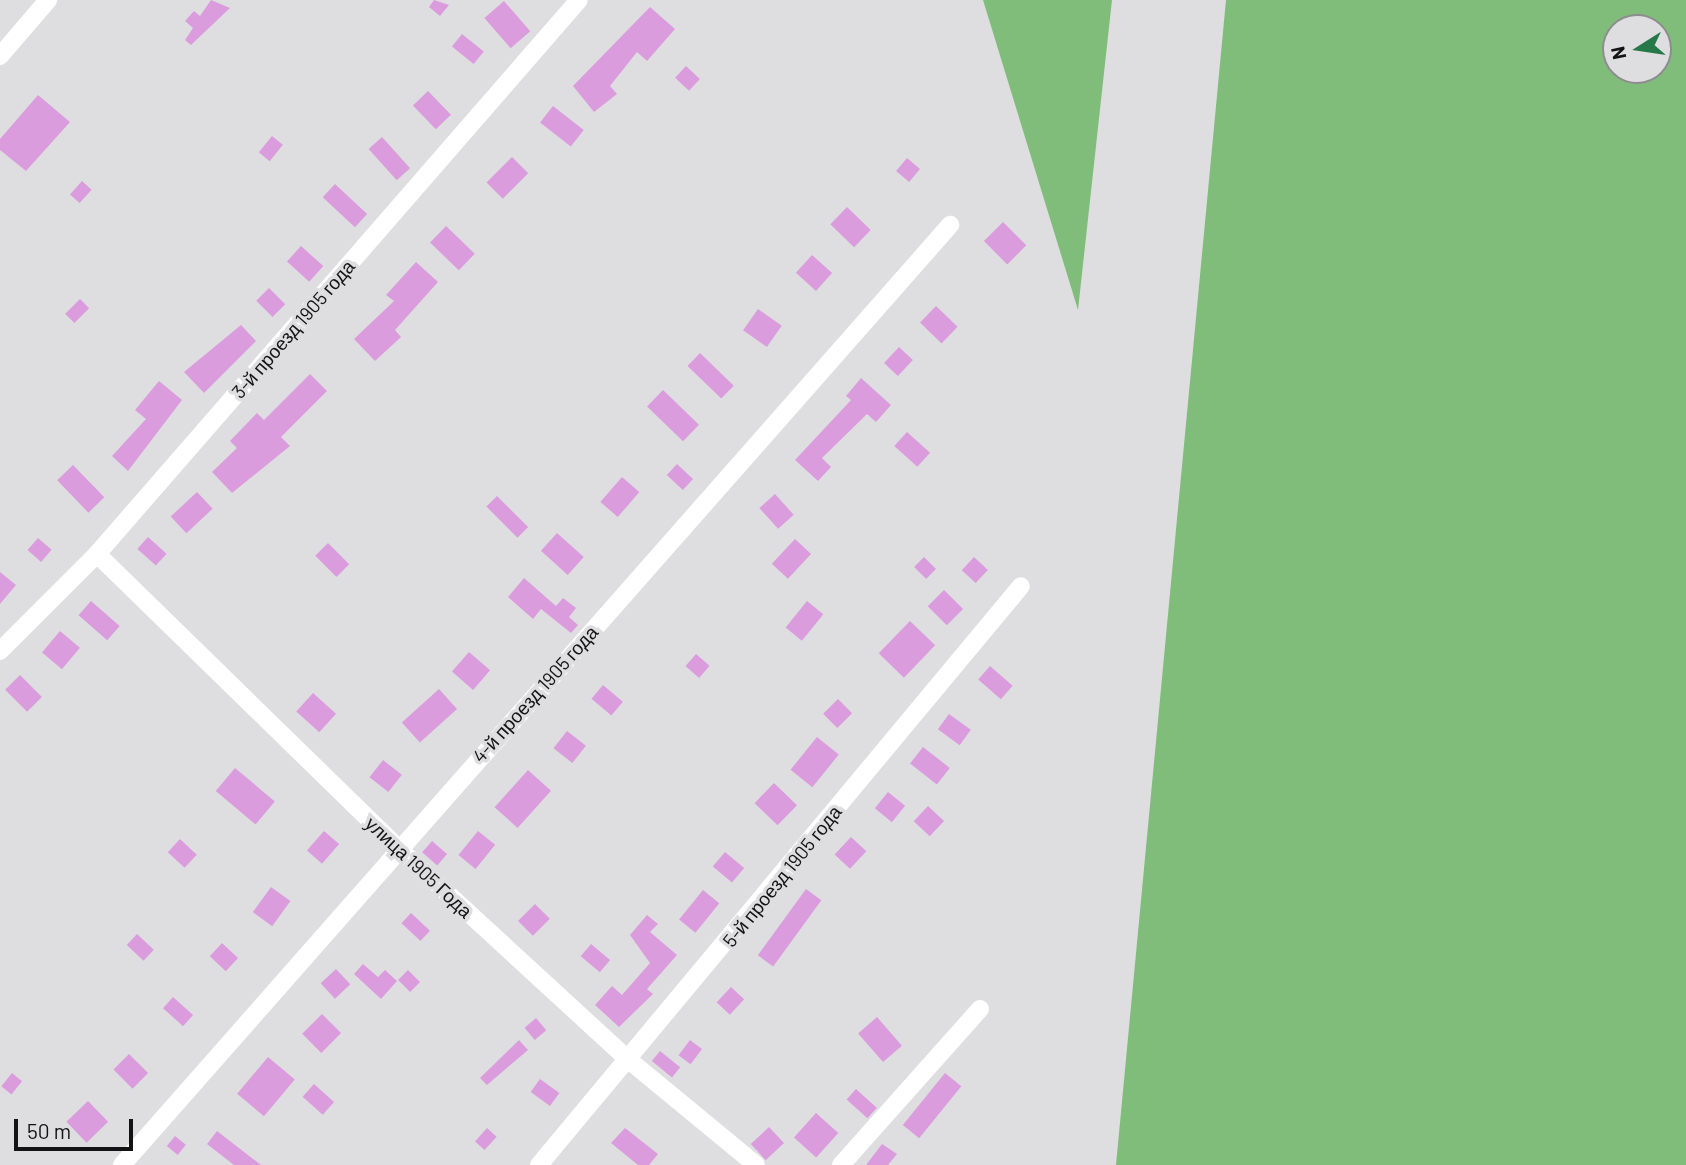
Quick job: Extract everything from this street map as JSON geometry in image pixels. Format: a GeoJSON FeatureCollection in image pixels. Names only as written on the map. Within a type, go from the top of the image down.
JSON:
{"type":"FeatureCollection","features":[{"type":"Feature","properties":{"kind":"street"},"geometry":{"type":"LineString","coordinates":[[0,56],[48,0]]}},
{"type":"Feature","properties":{"kind":"street","name":"3-й проезд 1905 года"},"geometry":{"type":"LineString","coordinates":[[0,651],[97,554],[579,0]]}},
{"type":"Feature","properties":{"kind":"street","name":"4-й проезд 1905 года"},"geometry":{"type":"LineString","coordinates":[[122,1165],[398,848],[950,225]]}},
{"type":"Feature","properties":{"kind":"street","name":"улица 1905 Года"},"geometry":{"type":"LineString","coordinates":[[97,554],[398,848],[629,1061],[756,1165]]}},
{"type":"Feature","properties":{"kind":"street","name":"5-й проезд 1905 года"},"geometry":{"type":"LineString","coordinates":[[540,1165],[1021,586]]}},
{"type":"Feature","properties":{"kind":"street"},"geometry":{"type":"LineString","coordinates":[[841,1165],[980,1009]]}},
{"type":"Feature","properties":{"kind":"green space"},"geometry":{"type":"Polygon","coordinates":[[[983,0],[1112,0],[1078,310],[983,0]]]}},
{"type":"Feature","properties":{"kind":"green space"},"geometry":{"type":"Polygon","coordinates":[[[1226,0],[1686,0],[1686,1165],[1116,1165],[1226,0]]]}},
{"type":"Feature","properties":{"kind":"building"},"geometry":{"type":"Polygon","coordinates":[[[211,0],[230,8],[191,45],[185,40],[193,28],[185,21],[194,11],[200,16],[211,0]]]}},
{"type":"Feature","properties":{"kind":"building"},"geometry":{"type":"Polygon","coordinates":[[[434,0],[449,5],[440,16],[429,7],[434,0]]]}},
{"type":"Feature","properties":{"kind":"building"},"geometry":{"type":"Polygon","coordinates":[[[504,1],[530,31],[511,48],[484,18],[504,1]]]}},
{"type":"Feature","properties":{"kind":"building"},"geometry":{"type":"Polygon","coordinates":[[[650,7],[675,29],[647,61],[637,52],[610,86],[617,94],[594,112],[573,86],[650,7]]]}},
{"type":"Feature","properties":{"kind":"building"},"geometry":{"type":"Polygon","coordinates":[[[462,34],[484,52],[474,64],[452,46],[462,34]]]}},
{"type":"Feature","properties":{"kind":"building"},"geometry":{"type":"Polygon","coordinates":[[[686,66],[700,79],[689,91],[675,78],[686,66]]]}},
{"type":"Feature","properties":{"kind":"building"},"geometry":{"type":"Polygon","coordinates":[[[428,91],[451,115],[436,129],[413,106],[428,91]]]}},
{"type":"Feature","properties":{"kind":"building"},"geometry":{"type":"Polygon","coordinates":[[[38,95],[70,122],[26,171],[0,150],[0,139],[38,95]]]}},
{"type":"Feature","properties":{"kind":"building"},"geometry":{"type":"Polygon","coordinates":[[[553,106],[584,130],[571,147],[540,123],[553,106]]]}},
{"type":"Feature","properties":{"kind":"building"},"geometry":{"type":"Polygon","coordinates":[[[272,136],[283,145],[270,161],[259,152],[272,136]]]}},
{"type":"Feature","properties":{"kind":"building"},"geometry":{"type":"Polygon","coordinates":[[[382,137],[410,168],[397,180],[369,149],[382,137]]]}},
{"type":"Feature","properties":{"kind":"building"},"geometry":{"type":"Polygon","coordinates":[[[512,157],[528,173],[503,199],[487,182],[512,157]]]}},
{"type":"Feature","properties":{"kind":"building"},"geometry":{"type":"Polygon","coordinates":[[[907,158],[920,169],[909,182],[896,171],[907,158]]]}},
{"type":"Feature","properties":{"kind":"building"},"geometry":{"type":"Polygon","coordinates":[[[82,181],[92,190],[80,203],[70,194],[82,181]]]}},
{"type":"Feature","properties":{"kind":"building"},"geometry":{"type":"Polygon","coordinates":[[[335,184],[367,214],[355,227],[323,197],[335,184]]]}},
{"type":"Feature","properties":{"kind":"building"},"geometry":{"type":"Polygon","coordinates":[[[847,207],[871,230],[854,247],[830,224],[847,207]]]}},
{"type":"Feature","properties":{"kind":"building"},"geometry":{"type":"Polygon","coordinates":[[[1003,222],[1026,245],[1007,264],[984,241],[1003,222]]]}},
{"type":"Feature","properties":{"kind":"building"},"geometry":{"type":"Polygon","coordinates":[[[446,226],[475,254],[459,270],[430,243],[446,226]]]}},
{"type":"Feature","properties":{"kind":"building"},"geometry":{"type":"Polygon","coordinates":[[[301,246],[323,266],[309,282],[287,262],[301,246]]]}},
{"type":"Feature","properties":{"kind":"building"},"geometry":{"type":"Polygon","coordinates":[[[812,255],[832,273],[816,291],[796,273],[812,255]]]}},
{"type":"Feature","properties":{"kind":"building"},"geometry":{"type":"Polygon","coordinates":[[[416,262],[438,282],[395,330],[401,337],[375,361],[354,339],[394,301],[386,295],[416,262]]]}},
{"type":"Feature","properties":{"kind":"building"},"geometry":{"type":"Polygon","coordinates":[[[269,288],[285,304],[273,317],[256,301],[269,288]]]}},
{"type":"Feature","properties":{"kind":"building"},"geometry":{"type":"Polygon","coordinates":[[[80,299],[89,308],[74,323],[65,314],[80,299]]]}},
{"type":"Feature","properties":{"kind":"building"},"geometry":{"type":"Polygon","coordinates":[[[936,306],[958,327],[942,343],[920,323],[936,306]]]}},
{"type":"Feature","properties":{"kind":"building"},"geometry":{"type":"Polygon","coordinates":[[[758,309],[782,326],[767,347],[743,330],[758,309]]]}},
{"type":"Feature","properties":{"kind":"building"},"geometry":{"type":"Polygon","coordinates":[[[241,325],[256,341],[204,393],[184,372],[241,325]]]}},
{"type":"Feature","properties":{"kind":"building"},"geometry":{"type":"Polygon","coordinates":[[[899,347],[913,360],[898,376],[884,363],[899,347]]]}},
{"type":"Feature","properties":{"kind":"building"},"geometry":{"type":"Polygon","coordinates":[[[700,353],[734,386],[721,399],[687,366],[700,353]]]}},
{"type":"Feature","properties":{"kind":"building"},"geometry":{"type":"Polygon","coordinates":[[[310,374],[327,391],[281,437],[290,446],[232,493],[212,472],[237,448],[230,441],[257,413],[264,420],[310,374]]]}},
{"type":"Feature","properties":{"kind":"building"},"geometry":{"type":"Polygon","coordinates":[[[861,378],[891,405],[876,422],[867,414],[822,458],[831,467],[818,481],[795,460],[851,400],[846,396],[861,378]]]}},
{"type":"Feature","properties":{"kind":"building"},"geometry":{"type":"Polygon","coordinates":[[[159,381],[182,400],[128,471],[112,456],[146,419],[135,410],[159,381]]]}},
{"type":"Feature","properties":{"kind":"building"},"geometry":{"type":"Polygon","coordinates":[[[663,390],[699,425],[683,441],[647,407],[663,390]]]}},
{"type":"Feature","properties":{"kind":"building"},"geometry":{"type":"Polygon","coordinates":[[[907,432],[930,453],[917,467],[894,446],[907,432]]]}},
{"type":"Feature","properties":{"kind":"building"},"geometry":{"type":"Polygon","coordinates":[[[677,464],[693,479],[683,490],[667,475],[677,464]]]}},
{"type":"Feature","properties":{"kind":"building"},"geometry":{"type":"Polygon","coordinates":[[[73,465],[104,497],[88,513],[57,480],[73,465]]]}},
{"type":"Feature","properties":{"kind":"building"},"geometry":{"type":"Polygon","coordinates":[[[622,477],[639,492],[618,517],[600,502],[622,477]]]}},
{"type":"Feature","properties":{"kind":"building"},"geometry":{"type":"Polygon","coordinates":[[[197,492],[213,509],[186,533],[171,517],[197,492]]]}},
{"type":"Feature","properties":{"kind":"building"},"geometry":{"type":"Polygon","coordinates":[[[775,494],[794,515],[778,529],[759,508],[775,494]]]}},
{"type":"Feature","properties":{"kind":"building"},"geometry":{"type":"Polygon","coordinates":[[[497,496],[528,527],[518,538],[486,507],[497,496]]]}},
{"type":"Feature","properties":{"kind":"building"},"geometry":{"type":"Polygon","coordinates":[[[557,533],[584,557],[568,575],[541,551],[557,533]]]}},
{"type":"Feature","properties":{"kind":"building"},"geometry":{"type":"Polygon","coordinates":[[[148,537],[167,554],[156,566],[137,549],[148,537]]]}},
{"type":"Feature","properties":{"kind":"building"},"geometry":{"type":"Polygon","coordinates":[[[38,538],[52,550],[41,562],[28,550],[38,538]]]}},
{"type":"Feature","properties":{"kind":"building"},"geometry":{"type":"Polygon","coordinates":[[[795,539],[811,554],[788,579],[772,564],[795,539]]]}},
{"type":"Feature","properties":{"kind":"building"},"geometry":{"type":"Polygon","coordinates":[[[328,543],[349,564],[336,577],[315,556],[328,543]]]}},
{"type":"Feature","properties":{"kind":"building"},"geometry":{"type":"Polygon","coordinates":[[[924,557],[936,569],[926,579],[914,567],[924,557]]]}},
{"type":"Feature","properties":{"kind":"building"},"geometry":{"type":"Polygon","coordinates":[[[974,557],[988,570],[976,583],[962,570],[974,557]]]}},
{"type":"Feature","properties":{"kind":"building"},"geometry":{"type":"Polygon","coordinates":[[[0,572],[16,585],[0,604],[0,572]]]}},
{"type":"Feature","properties":{"kind":"building"},"geometry":{"type":"Polygon","coordinates":[[[524,578],[556,606],[563,598],[576,608],[569,617],[578,625],[571,633],[541,609],[533,619],[508,597],[524,578]]]}},
{"type":"Feature","properties":{"kind":"building"},"geometry":{"type":"Polygon","coordinates":[[[944,590],[963,609],[947,625],[928,606],[944,590]]]}},
{"type":"Feature","properties":{"kind":"building"},"geometry":{"type":"Polygon","coordinates":[[[91,601],[120,626],[107,640],[79,615],[91,601]]]}},
{"type":"Feature","properties":{"kind":"building"},"geometry":{"type":"Polygon","coordinates":[[[807,601],[823,614],[802,641],[786,627],[807,601]]]}},
{"type":"Feature","properties":{"kind":"building"},"geometry":{"type":"Polygon","coordinates":[[[910,621],[935,645],[904,678],[879,653],[910,621]]]}},
{"type":"Feature","properties":{"kind":"building"},"geometry":{"type":"Polygon","coordinates":[[[60,631],[80,648],[62,669],[42,652],[60,631]]]}},
{"type":"Feature","properties":{"kind":"building"},"geometry":{"type":"Polygon","coordinates":[[[469,652],[490,670],[473,690],[452,672],[469,652]]]}},
{"type":"Feature","properties":{"kind":"building"},"geometry":{"type":"Polygon","coordinates":[[[696,654],[710,666],[699,678],[686,666],[696,654]]]}},
{"type":"Feature","properties":{"kind":"building"},"geometry":{"type":"Polygon","coordinates":[[[990,666],[1013,686],[1001,699],[978,680],[990,666]]]}},
{"type":"Feature","properties":{"kind":"building"},"geometry":{"type":"Polygon","coordinates":[[[20,675],[42,697],[27,712],[5,690],[20,675]]]}},
{"type":"Feature","properties":{"kind":"building"},"geometry":{"type":"Polygon","coordinates":[[[603,685],[623,702],[611,716],[591,699],[603,685]]]}},
{"type":"Feature","properties":{"kind":"building"},"geometry":{"type":"Polygon","coordinates":[[[439,689],[457,709],[420,743],[402,722],[439,689]]]}},
{"type":"Feature","properties":{"kind":"building"},"geometry":{"type":"Polygon","coordinates":[[[313,693],[336,714],[319,732],[296,712],[313,693]]]}},
{"type":"Feature","properties":{"kind":"building"},"geometry":{"type":"Polygon","coordinates":[[[838,699],[852,713],[837,728],[823,714],[838,699]]]}},
{"type":"Feature","properties":{"kind":"building"},"geometry":{"type":"Polygon","coordinates":[[[949,714],[971,730],[960,745],[938,729],[949,714]]]}},
{"type":"Feature","properties":{"kind":"building"},"geometry":{"type":"Polygon","coordinates":[[[567,731],[586,746],[572,763],[553,748],[567,731]]]}},
{"type":"Feature","properties":{"kind":"building"},"geometry":{"type":"Polygon","coordinates":[[[817,737],[839,755],[812,787],[791,770],[817,737]]]}},
{"type":"Feature","properties":{"kind":"building"},"geometry":{"type":"Polygon","coordinates":[[[923,747],[950,768],[937,784],[910,764],[923,747]]]}},
{"type":"Feature","properties":{"kind":"building"},"geometry":{"type":"Polygon","coordinates":[[[383,760],[402,775],[388,792],[369,777],[383,760]]]}},
{"type":"Feature","properties":{"kind":"building"},"geometry":{"type":"Polygon","coordinates":[[[235,768],[275,801],[256,824],[216,791],[235,768]]]}},
{"type":"Feature","properties":{"kind":"building"},"geometry":{"type":"Polygon","coordinates":[[[528,770],[551,791],[518,828],[495,807],[528,770]]]}},
{"type":"Feature","properties":{"kind":"building"},"geometry":{"type":"Polygon","coordinates":[[[774,783],[797,805],[778,825],[755,803],[774,783]]]}},
{"type":"Feature","properties":{"kind":"building"},"geometry":{"type":"Polygon","coordinates":[[[888,792],[905,806],[892,822],[875,808],[888,792]]]}},
{"type":"Feature","properties":{"kind":"building"},"geometry":{"type":"Polygon","coordinates":[[[928,806],[944,821],[930,836],[914,821],[928,806]]]}},
{"type":"Feature","properties":{"kind":"building"},"geometry":{"type":"Polygon","coordinates":[[[324,831],[339,844],[322,864],[307,851],[324,831]]]}},
{"type":"Feature","properties":{"kind":"building"},"geometry":{"type":"Polygon","coordinates":[[[478,831],[495,845],[476,869],[458,855],[478,831]]]}},
{"type":"Feature","properties":{"kind":"building"},"geometry":{"type":"Polygon","coordinates":[[[851,837],[866,851],[850,869],[835,855],[851,837]]]}},
{"type":"Feature","properties":{"kind":"building"},"geometry":{"type":"Polygon","coordinates":[[[180,839],[197,855],[185,868],[168,852],[180,839]]]}},
{"type":"Feature","properties":{"kind":"building"},"geometry":{"type":"Polygon","coordinates":[[[432,841],[447,854],[437,865],[422,852],[432,841]]]}},
{"type":"Feature","properties":{"kind":"building"},"geometry":{"type":"Polygon","coordinates":[[[725,852],[744,868],[732,883],[713,867],[725,852]]]}},
{"type":"Feature","properties":{"kind":"building"},"geometry":{"type":"Polygon","coordinates":[[[271,887],[290,901],[272,926],[253,912],[271,887]]]}},
{"type":"Feature","properties":{"kind":"building"},"geometry":{"type":"Polygon","coordinates":[[[806,889],[821,900],[773,967],[758,955],[806,889]]]}},
{"type":"Feature","properties":{"kind":"building"},"geometry":{"type":"Polygon","coordinates":[[[703,890],[719,903],[695,933],[679,920],[703,890]]]}},
{"type":"Feature","properties":{"kind":"building"},"geometry":{"type":"Polygon","coordinates":[[[535,904],[550,919],[533,936],[518,921],[535,904]]]}},
{"type":"Feature","properties":{"kind":"building"},"geometry":{"type":"Polygon","coordinates":[[[411,913],[430,931],[420,941],[401,923],[411,913]]]}},
{"type":"Feature","properties":{"kind":"building"},"geometry":{"type":"Polygon","coordinates":[[[647,915],[658,924],[650,932],[677,955],[647,989],[653,994],[619,1027],[595,1005],[612,986],[622,995],[650,963],[630,935],[647,915]]]}},
{"type":"Feature","properties":{"kind":"building"},"geometry":{"type":"Polygon","coordinates":[[[137,934],[154,950],[144,961],[127,945],[137,934]]]}},
{"type":"Feature","properties":{"kind":"building"},"geometry":{"type":"Polygon","coordinates":[[[222,943],[238,958],[226,971],[210,956],[222,943]]]}},
{"type":"Feature","properties":{"kind":"building"},"geometry":{"type":"Polygon","coordinates":[[[591,944],[610,960],[600,972],[581,956],[591,944]]]}},
{"type":"Feature","properties":{"kind":"building"},"geometry":{"type":"Polygon","coordinates":[[[363,964],[378,977],[385,970],[397,981],[381,999],[354,974],[363,964]]]}},
{"type":"Feature","properties":{"kind":"building"},"geometry":{"type":"Polygon","coordinates":[[[336,969],[350,984],[335,999],[321,983],[336,969]]]}},
{"type":"Feature","properties":{"kind":"building"},"geometry":{"type":"Polygon","coordinates":[[[408,970],[420,982],[410,992],[398,980],[408,970]]]}},
{"type":"Feature","properties":{"kind":"building"},"geometry":{"type":"Polygon","coordinates":[[[731,987],[744,999],[730,1015],[717,1002],[731,987]]]}},
{"type":"Feature","properties":{"kind":"building"},"geometry":{"type":"Polygon","coordinates":[[[173,997],[193,1015],[183,1026],[163,1008],[173,997]]]}},
{"type":"Feature","properties":{"kind":"building"},"geometry":{"type":"Polygon","coordinates":[[[322,1014],[341,1033],[321,1053],[302,1034],[322,1014]]]}},
{"type":"Feature","properties":{"kind":"building"},"geometry":{"type":"Polygon","coordinates":[[[877,1017],[902,1046],[883,1062],[858,1033],[877,1017]]]}},
{"type":"Feature","properties":{"kind":"building"},"geometry":{"type":"Polygon","coordinates":[[[536,1018],[546,1030],[535,1040],[525,1028],[536,1018]]]}},
{"type":"Feature","properties":{"kind":"building"},"geometry":{"type":"Polygon","coordinates":[[[519,1040],[528,1050],[487,1085],[480,1078],[519,1040]]]}},
{"type":"Feature","properties":{"kind":"building"},"geometry":{"type":"Polygon","coordinates":[[[690,1040],[702,1049],[691,1064],[679,1055],[690,1040]]]}},
{"type":"Feature","properties":{"kind":"building"},"geometry":{"type":"Polygon","coordinates":[[[660,1051],[680,1067],[672,1077],[652,1061],[660,1051]]]}},
{"type":"Feature","properties":{"kind":"building"},"geometry":{"type":"Polygon","coordinates":[[[129,1054],[148,1073],[133,1089],[113,1070],[129,1054]]]}},
{"type":"Feature","properties":{"kind":"building"},"geometry":{"type":"Polygon","coordinates":[[[268,1057],[295,1079],[264,1116],[237,1094],[268,1057]]]}},
{"type":"Feature","properties":{"kind":"building"},"geometry":{"type":"Polygon","coordinates":[[[12,1073],[22,1081],[11,1094],[1,1086],[12,1073]]]}},
{"type":"Feature","properties":{"kind":"building"},"geometry":{"type":"Polygon","coordinates":[[[945,1073],[961,1086],[919,1138],[903,1125],[945,1073]]]}},
{"type":"Feature","properties":{"kind":"building"},"geometry":{"type":"Polygon","coordinates":[[[540,1079],[559,1093],[550,1106],[531,1092],[540,1079]]]}},
{"type":"Feature","properties":{"kind":"building"},"geometry":{"type":"Polygon","coordinates":[[[314,1084],[334,1102],[323,1115],[303,1097],[314,1084]]]}},
{"type":"Feature","properties":{"kind":"building"},"geometry":{"type":"Polygon","coordinates":[[[856,1089],[877,1108],[867,1118],[847,1099],[856,1089]]]}},
{"type":"Feature","properties":{"kind":"building"},"geometry":{"type":"Polygon","coordinates":[[[88,1101],[108,1122],[87,1143],[66,1122],[88,1101]]]}},
{"type":"Feature","properties":{"kind":"building"},"geometry":{"type":"Polygon","coordinates":[[[816,1113],[838,1133],[816,1158],[794,1138],[816,1113]]]}},
{"type":"Feature","properties":{"kind":"building"},"geometry":{"type":"Polygon","coordinates":[[[769,1127],[784,1143],[766,1160],[751,1144],[769,1127]]]}},
{"type":"Feature","properties":{"kind":"building"},"geometry":{"type":"Polygon","coordinates":[[[487,1128],[497,1137],[485,1150],[475,1141],[487,1128]]]}},
{"type":"Feature","properties":{"kind":"building"},"geometry":{"type":"Polygon","coordinates":[[[625,1128],[658,1154],[649,1165],[638,1165],[611,1143],[625,1128]]]}},
{"type":"Feature","properties":{"kind":"building"},"geometry":{"type":"Polygon","coordinates":[[[217,1131],[261,1165],[234,1165],[207,1144],[217,1131]]]}},
{"type":"Feature","properties":{"kind":"building"},"geometry":{"type":"Polygon","coordinates":[[[175,1136],[186,1145],[178,1155],[167,1146],[175,1136]]]}},
{"type":"Feature","properties":{"kind":"building"},"geometry":{"type":"Polygon","coordinates":[[[882,1144],[897,1154],[888,1165],[866,1165],[882,1144]]]}}]}
